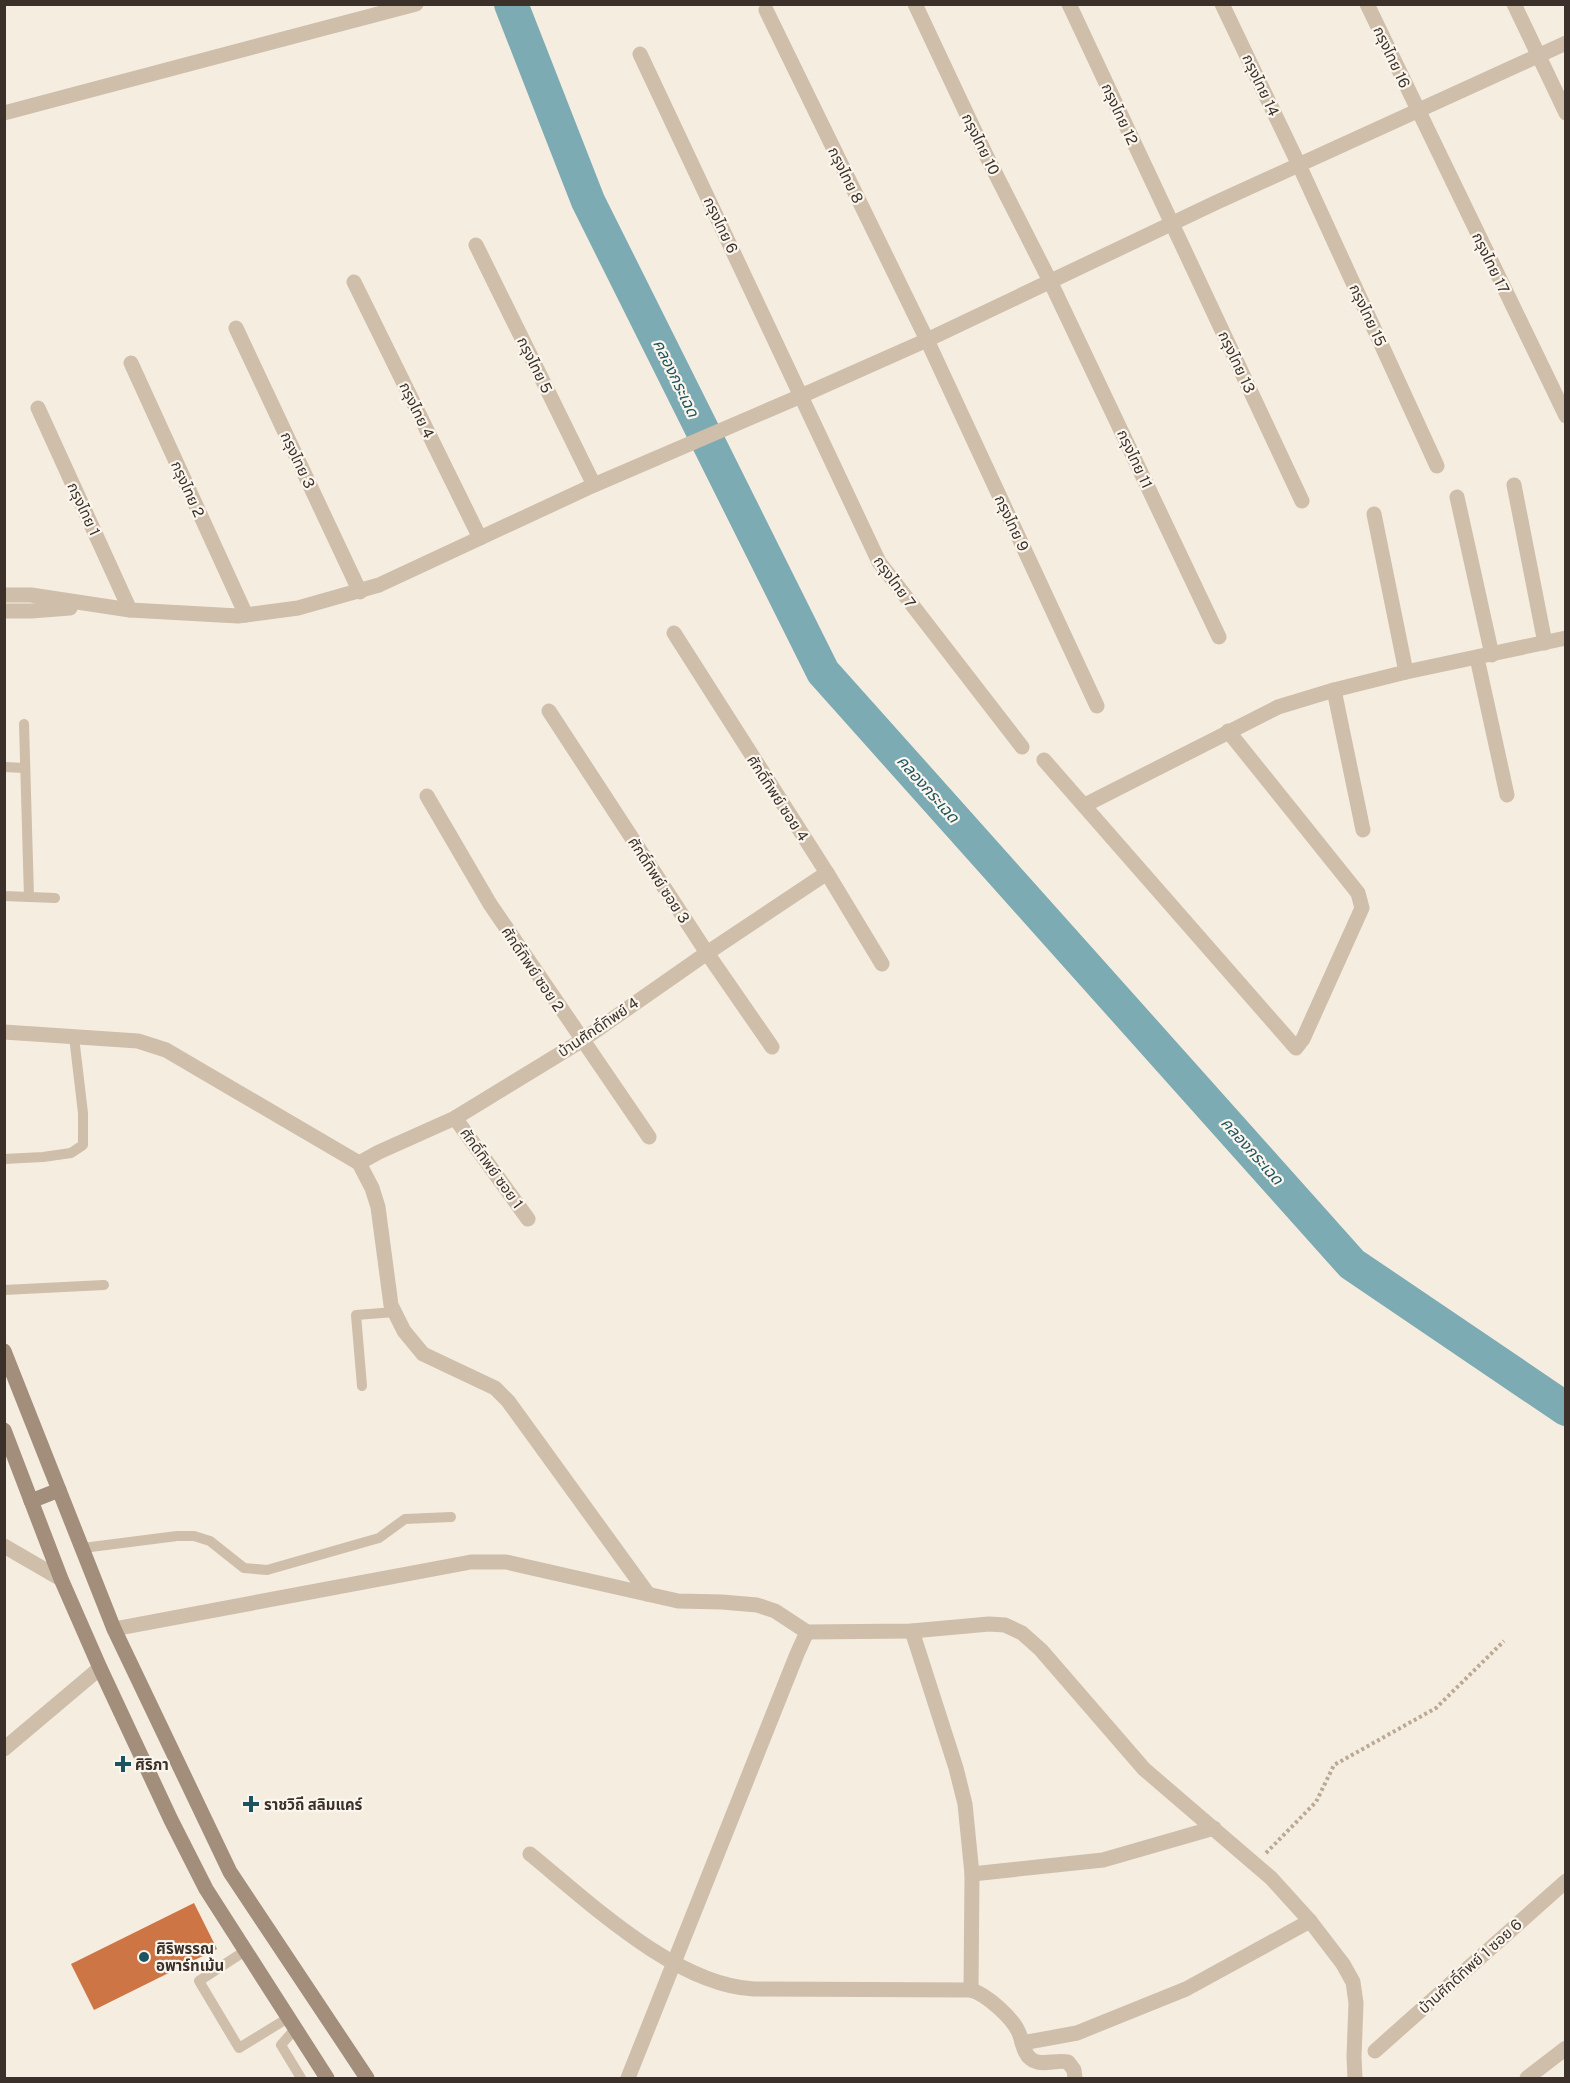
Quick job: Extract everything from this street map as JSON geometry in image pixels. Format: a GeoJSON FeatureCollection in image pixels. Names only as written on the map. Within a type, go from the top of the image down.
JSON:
{"type":"FeatureCollection","features":[{"type":"Feature","properties":{"kind":"street"},"geometry":{"type":"LineString","coordinates":[[4,113],[416,4]]}},
{"type":"Feature","properties":{"kind":"street","name":"กรุงไทย 10"},"geometry":{"type":"LineString","coordinates":[[915,4],[1050,282]]}},
{"type":"Feature","properties":{"kind":"street","name":"กรุงไทย 12"},"geometry":{"type":"LineString","coordinates":[[1069,4],[1172,224]]}},
{"type":"Feature","properties":{"kind":"street","name":"กรุงไทย 14"},"geometry":{"type":"LineString","coordinates":[[1222,4],[1299,165]]}},
{"type":"Feature","properties":{"kind":"street","name":"กรุงไทย 16"},"geometry":{"type":"LineString","coordinates":[[1367,4],[1417,110]]}},
{"type":"Feature","properties":{"kind":"street"},"geometry":{"type":"LineString","coordinates":[[1514,4],[1566,113]]}},
{"type":"Feature","properties":{"kind":"street","name":"กรุงไทย 8"},"geometry":{"type":"LineString","coordinates":[[766,10],[927,340]]}},
{"type":"Feature","properties":{"kind":"street"},"geometry":{"type":"LineString","coordinates":[[4,595],[31,595],[91,606],[130,610],[246,615],[298,608],[360,592],[645,463],[927,340],[1417,110],[1566,43]]}},
{"type":"Feature","properties":{"kind":"street","name":"กรุงไทย 6"},"geometry":{"type":"LineString","coordinates":[[640,54],[801,396]]}},
{"type":"Feature","properties":{"kind":"street","name":"กรุงไทย 17"},"geometry":{"type":"LineString","coordinates":[[1417,110],[1566,416]]}},
{"type":"Feature","properties":{"kind":"street","name":"กรุงไทย 15"},"geometry":{"type":"LineString","coordinates":[[1299,165],[1437,466]]}},
{"type":"Feature","properties":{"kind":"street","name":"กรุงไทย 13"},"geometry":{"type":"LineString","coordinates":[[1172,224],[1302,501]]}},
{"type":"Feature","properties":{"kind":"street","name":"กรุงไทย 5"},"geometry":{"type":"LineString","coordinates":[[476,245],[594,486]]}},
{"type":"Feature","properties":{"kind":"street","name":"กรุงไทย 4"},"geometry":{"type":"LineString","coordinates":[[354,282],[480,538]]}},
{"type":"Feature","properties":{"kind":"street","name":"กรุงไทย 11"},"geometry":{"type":"LineString","coordinates":[[1050,282],[1220,637]]}},
{"type":"Feature","properties":{"kind":"street","name":"กรุงไทย 3"},"geometry":{"type":"LineString","coordinates":[[236,328],[360,592]]}},
{"type":"Feature","properties":{"kind":"street","name":"กรุงไทย 9"},"geometry":{"type":"LineString","coordinates":[[927,340],[1097,706]]}},
{"type":"Feature","properties":{"kind":"street","name":"กรุงไทย 2"},"geometry":{"type":"LineString","coordinates":[[131,363],[246,615]]}},
{"type":"Feature","properties":{"kind":"street","name":"กรุงไทย 7"},"geometry":{"type":"LineString","coordinates":[[801,396],[879,562],[1022,747]]}},
{"type":"Feature","properties":{"kind":"street","name":"กรุงไทย 1"},"geometry":{"type":"LineString","coordinates":[[38,408],[130,610]]}},
{"type":"Feature","properties":{"kind":"street"},"geometry":{"type":"LineString","coordinates":[[1514,485],[1545,643]]}},
{"type":"Feature","properties":{"kind":"street"},"geometry":{"type":"LineString","coordinates":[[1457,497],[1492,655]]}},
{"type":"Feature","properties":{"kind":"street"},"geometry":{"type":"LineString","coordinates":[[1374,514],[1406,672]]}},
{"type":"Feature","properties":{"kind":"street"},"geometry":{"type":"LineString","coordinates":[[4,611],[91,606]]}},
{"type":"Feature","properties":{"kind":"street","name":"ศักดิ์ทิพย์ ซอย 4"},"geometry":{"type":"LineString","coordinates":[[674,633],[827,873],[882,964]]}},
{"type":"Feature","properties":{"kind":"street"},"geometry":{"type":"LineString","coordinates":[[1085,805],[1278,707],[1406,672],[1566,638]]}},
{"type":"Feature","properties":{"kind":"street"},"geometry":{"type":"LineString","coordinates":[[1477,658],[1507,795]]}},
{"type":"Feature","properties":{"kind":"street"},"geometry":{"type":"LineString","coordinates":[[1334,690],[1363,830]]}},
{"type":"Feature","properties":{"kind":"street","name":"ศักดิ์ทิพย์ ซอย 3"},"geometry":{"type":"LineString","coordinates":[[549,711],[707,953],[772,1047]]}},
{"type":"Feature","properties":{"kind":"street"},"geometry":{"type":"LineString","coordinates":[[1044,760],[1296,1048],[1303,1039],[1362,908],[1358,893],[1228,731]]}},
{"type":"Feature","properties":{"kind":"street","name":"ศักดิ์ทิพย์ ซอย 2"},"geometry":{"type":"LineString","coordinates":[[427,796],[490,904],[581,1041],[649,1137]]}},
{"type":"Feature","properties":{"kind":"street","name":"บ้านศักดิ์ทิพย์ 4"},"geometry":{"type":"LineString","coordinates":[[359,1163],[455,1118],[581,1041],[827,873]]}},
{"type":"Feature","properties":{"kind":"street"},"geometry":{"type":"LineString","coordinates":[[4,1032],[138,1041],[166,1050],[359,1163],[372,1188],[378,1208],[391,1305],[404,1332],[423,1354],[495,1388],[508,1401],[648,1594]]}},
{"type":"Feature","properties":{"kind":"street","name":"ศักดิ์ทิพย์ ซอย 1"},"geometry":{"type":"LineString","coordinates":[[455,1118],[528,1219]]}},
{"type":"Feature","properties":{"kind":"street"},"geometry":{"type":"LineString","coordinates":[[4,1351],[114,1629],[230,1872],[367,2079]]}},
{"type":"Feature","properties":{"kind":"street"},"geometry":{"type":"LineString","coordinates":[[4,1430],[61,1579],[171,1820],[206,1889],[327,2079]]}},
{"type":"Feature","properties":{"kind":"street"},"geometry":{"type":"LineString","coordinates":[[32,1501],[60,1490]]}},
{"type":"Feature","properties":{"kind":"street"},"geometry":{"type":"LineString","coordinates":[[4,1546],[61,1579]]}},
{"type":"Feature","properties":{"kind":"street"},"geometry":{"type":"LineString","coordinates":[[114,1629],[471,1562],[506,1562],[678,1601],[757,1605],[775,1611],[807,1632],[912,1631],[989,1624],[1005,1625],[1022,1633],[1041,1650],[1144,1769],[1271,1878],[1310,1921],[1343,1964],[1353,1982],[1356,2003],[1355,2079]]}},
{"type":"Feature","properties":{"kind":"street"},"geometry":{"type":"LineString","coordinates":[[912,1631],[965,1803],[972,1874],[971,1990]]}},
{"type":"Feature","properties":{"kind":"street"},"geometry":{"type":"LineString","coordinates":[[628,2079],[807,1632]]}},
{"type":"Feature","properties":{"kind":"street"},"geometry":{"type":"LineString","coordinates":[[4,1749],[100,1668]]}},
{"type":"Feature","properties":{"kind":"street"},"geometry":{"type":"LineString","coordinates":[[972,1874],[1103,1860],[1214,1828]]}},
{"type":"Feature","properties":{"kind":"street"},"geometry":{"type":"LineString","coordinates":[[530,1854],[621,1928],[674,1962],[708,1980],[739,1988],[971,1990],[979,1992],[1012,2021],[1031,2060],[1068,2062],[1074,2070],[1075,2079]]}},
{"type":"Feature","properties":{"kind":"street","name":"บ้านศักดิ์ทิพย์ 1 ซอย 6"},"geometry":{"type":"LineString","coordinates":[[1376,2051],[1566,1881]]}},
{"type":"Feature","properties":{"kind":"street"},"geometry":{"type":"LineString","coordinates":[[1022,2043],[1077,2033],[1186,1989],[1310,1921]]}},
{"type":"Feature","properties":{"kind":"street"},"geometry":{"type":"LineString","coordinates":[[1527,2079],[1566,2048]]}},
{"type":"Feature","properties":{"kind":"lane"},"geometry":{"type":"LineString","coordinates":[[24,724],[29,897]]}},
{"type":"Feature","properties":{"kind":"lane"},"geometry":{"type":"LineString","coordinates":[[4,767],[25,768]]}},
{"type":"Feature","properties":{"kind":"lane"},"geometry":{"type":"LineString","coordinates":[[4,896],[55,898]]}},
{"type":"Feature","properties":{"kind":"lane"},"geometry":{"type":"LineString","coordinates":[[4,1159],[71,1154],[83,1145],[83,1113],[74,1037]]}},
{"type":"Feature","properties":{"kind":"lane"},"geometry":{"type":"LineString","coordinates":[[4,1290],[104,1285]]}},
{"type":"Feature","properties":{"kind":"lane"},"geometry":{"type":"LineString","coordinates":[[362,1386],[356,1315],[395,1312]]}},
{"type":"Feature","properties":{"kind":"lane"},"geometry":{"type":"LineString","coordinates":[[83,1548],[177,1536],[194,1536],[210,1541],[244,1568],[267,1570],[379,1538],[405,1519],[451,1517]]}},
{"type":"Feature","properties":{"kind":"lane"},"geometry":{"type":"LineString","coordinates":[[245,1951],[199,1981],[239,2048],[292,2024]]}},
{"type":"Feature","properties":{"kind":"lane"},"geometry":{"type":"LineString","coordinates":[[292,2024],[281,2045],[301,2079]]}},
{"type":"Feature","properties":{"kind":"path"},"geometry":{"type":"LineString","coordinates":[[1255,1864],[1316,1802],[1334,1765],[1436,1708],[1504,1641]]}},
{"type":"Feature","properties":{"kind":"building","name":"ศิริพรรณ อพาร์ทเม้น"},"geometry":{"type":"Polygon","coordinates":[[[194,1903],[217,1949],[94,2010],[71,1964],[194,1903]]]}},
{"type":"Feature","properties":{"kind":"waterway","name":"คลองกระเฉด"},"geometry":{"type":"LineString","coordinates":[[511,4],[588,201],[823,672],[1352,1264],[1566,1409]]}},
{"type":"Feature","properties":{"kind":"place","name":"ศิริภา"},"geometry":{"type":"Point","coordinates":[123,1764]}},
{"type":"Feature","properties":{"kind":"place","name":"ราชวิถี สลิมแคร์"},"geometry":{"type":"Point","coordinates":[251,1804]}},
{"type":"Feature","properties":{"kind":"place","name":"ศิริพรรณ อพาร์ทเม้น"},"geometry":{"type":"Point","coordinates":[144,1957]}}]}
